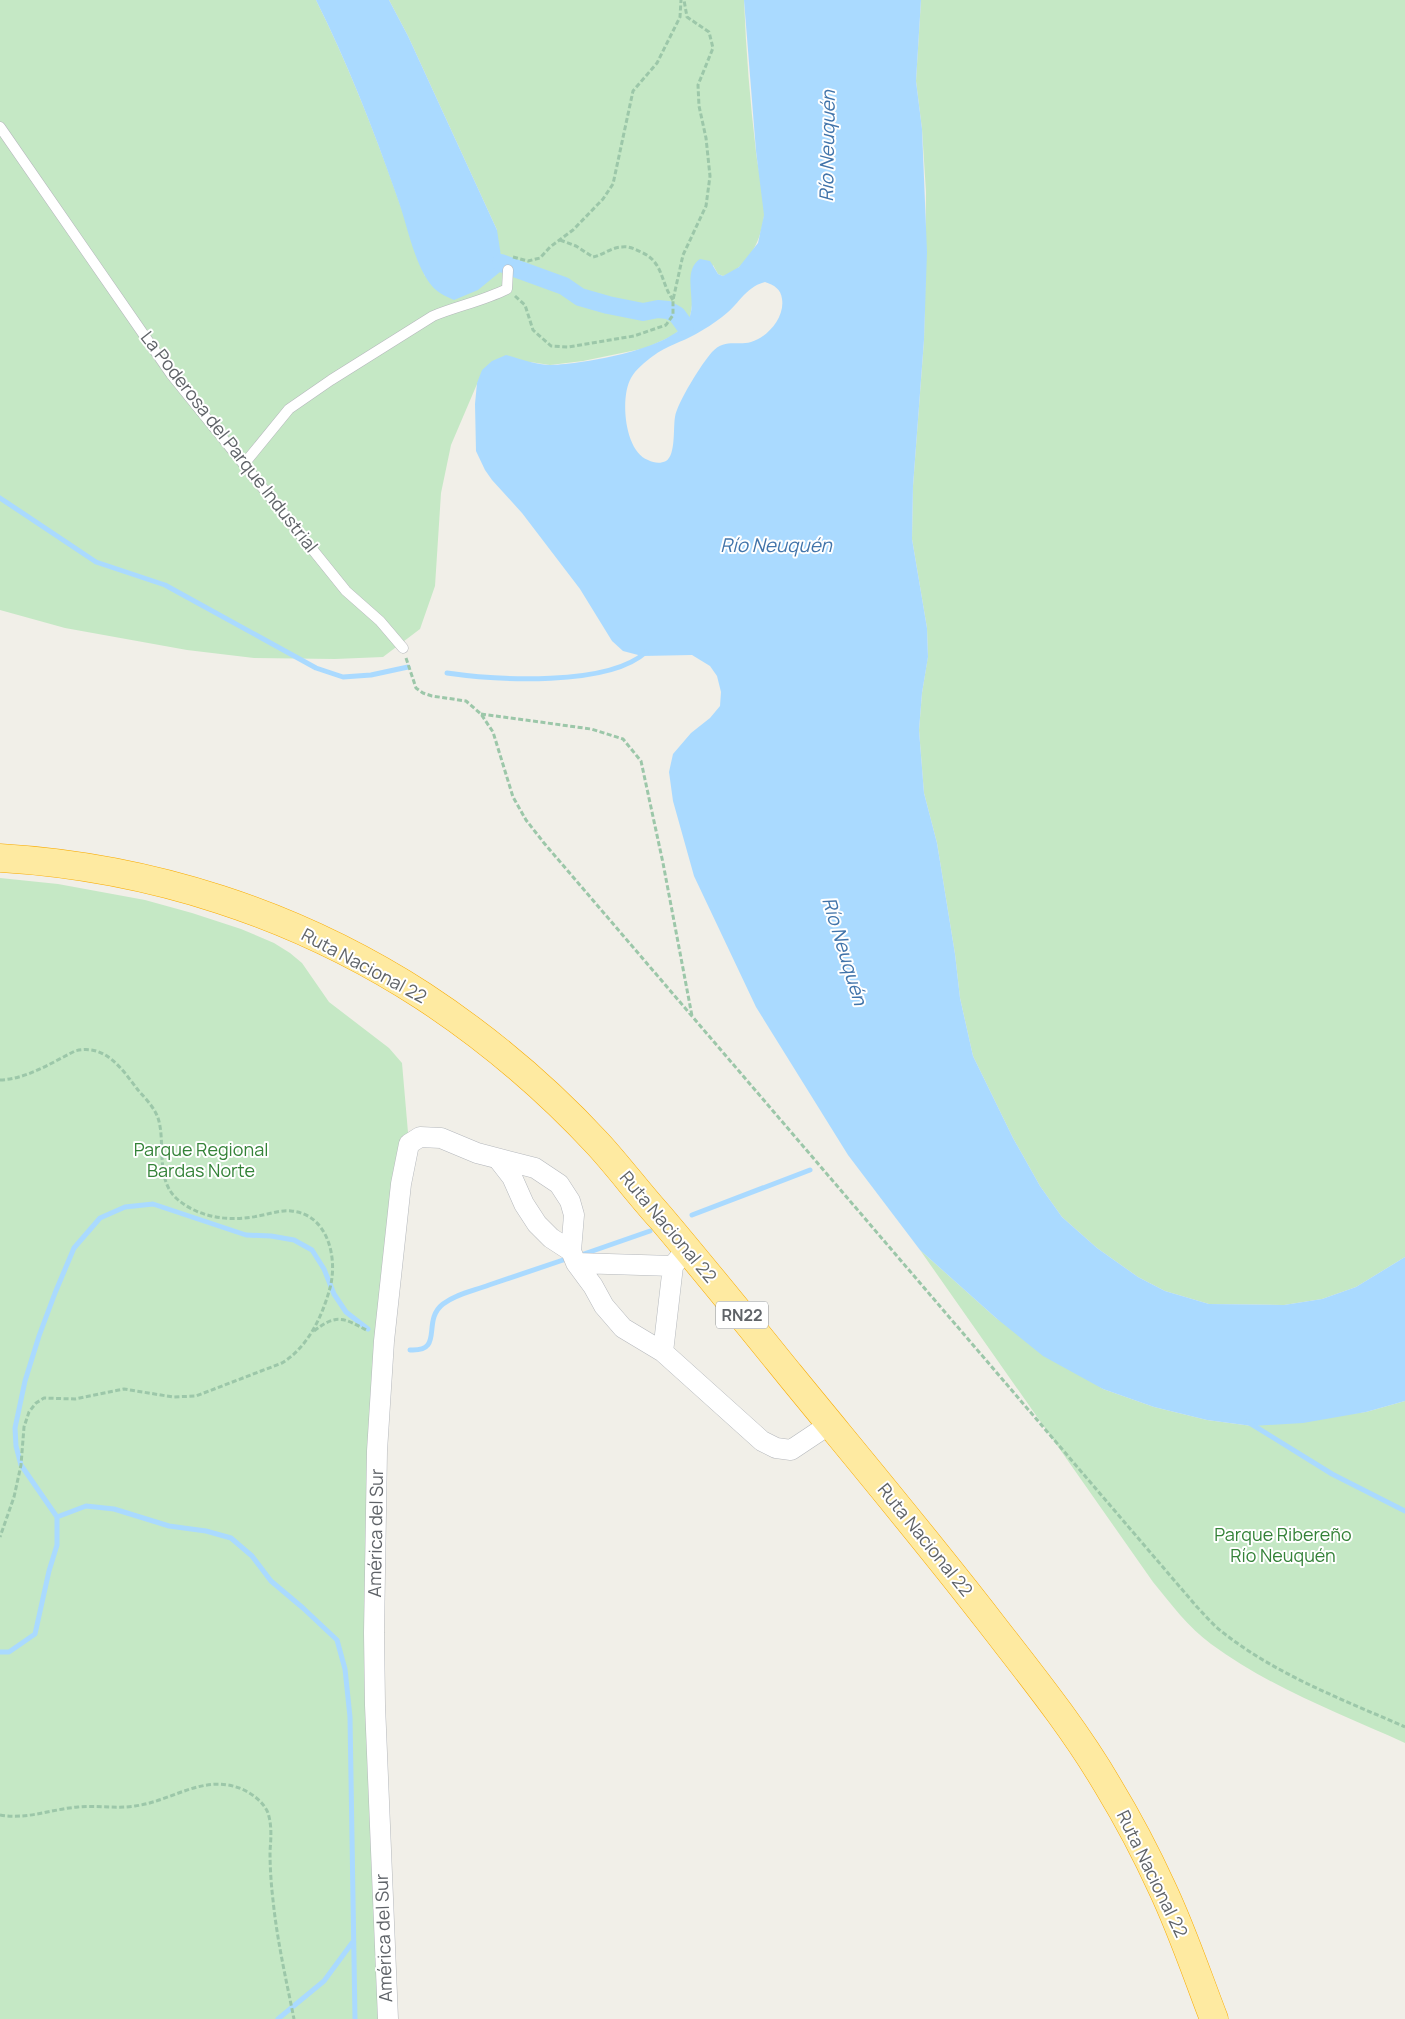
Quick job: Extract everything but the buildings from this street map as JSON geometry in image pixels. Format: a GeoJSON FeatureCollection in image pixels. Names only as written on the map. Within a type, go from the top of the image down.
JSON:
{"type":"FeatureCollection","features":[{"type":"Feature","properties":{"kind":"highway","name":"Ruta Nacional 22"},"geometry":{"type":"LineString","coordinates":[[0,858],[86,866],[129,874],[204,894],[255,912],[315,937],[386,974],[454,1017],[525,1073],[597,1143],[680,1257],[830,1424],[981,1610],[1041,1688],[1085,1750],[1126,1818],[1163,1889],[1214,2019]]}},
{"type":"Feature","properties":{"kind":"street","name":"América del Sur"},"geometry":{"type":"LineString","coordinates":[[388,2019],[375,1705],[374,1633],[377,1451],[384,1341],[401,1184],[409,1144],[420,1137],[441,1138],[477,1153],[535,1168],[559,1184],[570,1201],[574,1216],[574,1257]]}},
{"type":"Feature","properties":{"kind":"street"},"geometry":{"type":"LineString","coordinates":[[498,1159],[512,1177],[524,1204],[536,1224],[574,1257],[604,1306],[623,1328],[662,1352],[762,1441],[776,1448],[791,1450],[830,1424]]}},
{"type":"Feature","properties":{"kind":"street"},"geometry":{"type":"LineString","coordinates":[[574,1257],[680,1257],[662,1352]]}},
{"type":"Feature","properties":{"kind":"lane","name":"La Poderosa del Parque Industrial"},"geometry":{"type":"LineString","coordinates":[[0,127],[171,374],[346,591],[380,621],[403,648]]}},
{"type":"Feature","properties":{"kind":"lane"},"geometry":{"type":"LineString","coordinates":[[244,464],[289,409],[331,380],[433,316],[450,309],[477,302],[508,289],[508,270]]}},
{"type":"Feature","properties":{"kind":"path"},"geometry":{"type":"LineString","coordinates":[[513,257],[528,261],[540,258],[573,230],[603,199],[612,184],[633,91],[657,63],[680,17],[682,0]]}},
{"type":"Feature","properties":{"kind":"path"},"geometry":{"type":"LineString","coordinates":[[508,289],[525,305],[533,330],[551,346],[568,347],[634,336],[666,325],[673,315],[673,300],[683,255],[706,206],[710,176],[706,138],[699,106],[698,85],[713,48],[709,32],[688,17],[682,0]]}},
{"type":"Feature","properties":{"kind":"path"},"geometry":{"type":"LineString","coordinates":[[559,240],[576,246],[593,257],[622,246],[633,248],[651,256],[657,264],[673,300]]}},
{"type":"Feature","properties":{"kind":"path"},"geometry":{"type":"LineString","coordinates":[[403,648],[416,688],[432,696],[466,701],[481,714],[493,732],[513,796],[526,820],[1197,1607],[1220,1630],[1270,1665],[1304,1683],[1405,1727]]}},
{"type":"Feature","properties":{"kind":"path"},"geometry":{"type":"LineString","coordinates":[[481,714],[591,729],[623,739],[641,761],[663,863],[692,1017]]}},
{"type":"Feature","properties":{"kind":"path"},"geometry":{"type":"LineString","coordinates":[[0,1080],[12,1080],[25,1076],[75,1051],[84,1049],[102,1053],[114,1061],[124,1072],[150,1104],[158,1118],[166,1182],[174,1196],[187,1206],[210,1216],[232,1219],[252,1218],[280,1211],[294,1211],[308,1216],[321,1227],[329,1242],[333,1275],[326,1301],[311,1333],[294,1356],[282,1363],[196,1396],[173,1397],[124,1389],[75,1399],[44,1398],[36,1403],[29,1412],[24,1427],[21,1465],[14,1497],[0,1537]]}},
{"type":"Feature","properties":{"kind":"path"},"geometry":{"type":"LineString","coordinates":[[311,1333],[327,1321],[336,1318],[361,1327],[384,1341]]}},
{"type":"Feature","properties":{"kind":"path"},"geometry":{"type":"LineString","coordinates":[[0,1815],[12,1817],[78,1807],[134,1806],[150,1803],[194,1787],[211,1784],[238,1788],[250,1793],[264,1807],[271,1823],[273,1901],[294,2019]]}},
{"type":"Feature","properties":{"kind":"green space"},"geometry":{"type":"Polygon","coordinates":[[[0,0],[316,0],[349,71],[369,120],[425,276],[497,230],[408,36],[389,0],[744,0],[752,114],[764,202],[764,216],[760,235],[752,252],[740,267],[723,276],[718,274],[713,265],[692,305],[690,317],[685,326],[672,336],[646,348],[583,361],[550,365],[530,362],[483,370],[451,445],[441,493],[435,586],[420,629],[383,657],[335,659],[254,658],[187,650],[65,628],[0,610],[0,0]]]}},
{"type":"Feature","properties":{"kind":"green space"},"geometry":{"type":"Polygon","coordinates":[[[921,0],[1405,0],[1405,1257],[1356,1287],[1322,1299],[1284,1305],[1209,1304],[1165,1291],[1138,1277],[1097,1248],[1062,1217],[1040,1186],[1013,1138],[973,1056],[960,998],[955,954],[937,843],[924,793],[919,730],[928,656],[927,628],[912,539],[913,486],[924,340],[925,297],[926,192],[922,129],[916,81],[921,0]]]}},
{"type":"Feature","properties":{"kind":"green space","name":"Parque Regional Bardas Norte"},"geometry":{"type":"Polygon","coordinates":[[[0,878],[58,884],[145,900],[241,929],[274,943],[302,963],[329,1002],[389,1048],[402,1063],[409,1144],[377,1451],[388,2019],[0,2019],[0,878]]]}},
{"type":"Feature","properties":{"kind":"green space","name":"Parque Ribereño Río Neuquén"},"geometry":{"type":"Polygon","coordinates":[[[920,1250],[996,1318],[1103,1389],[1154,1407],[1207,1420],[1252,1426],[1366,1412],[1405,1401],[1405,1743],[1305,1698],[1256,1673],[1211,1644],[1187,1623],[1153,1582],[920,1250]]]}},
{"type":"Feature","properties":{"kind":"water"},"geometry":{"type":"Polygon","coordinates":[[[316,0],[389,0],[408,36],[497,230],[501,256],[500,272],[478,290],[454,300],[437,291],[425,276],[412,246],[400,204],[369,120],[349,71],[316,0]]]}},
{"type":"Feature","properties":{"kind":"water","name":"Río Neuquén"},"geometry":{"type":"Polygon","coordinates":[[[744,0],[921,0],[916,81],[922,129],[927,252],[924,340],[913,486],[912,539],[927,628],[928,657],[922,693],[919,730],[924,793],[937,843],[955,954],[960,998],[973,1056],[1013,1138],[1040,1186],[1062,1217],[1097,1248],[1138,1277],[1165,1291],[1209,1304],[1284,1305],[1322,1299],[1356,1287],[1405,1257],[1405,1401],[1366,1412],[1303,1423],[1252,1426],[1207,1420],[1154,1407],[1103,1389],[1043,1356],[996,1318],[920,1250],[848,1155],[756,1007],[694,876],[673,801],[669,772],[673,754],[691,733],[710,718],[720,706],[721,692],[717,676],[710,666],[692,655],[642,656],[623,651],[612,641],[580,589],[522,513],[485,470],[476,451],[475,404],[477,383],[482,370],[492,361],[506,355],[545,365],[584,362],[649,346],[682,328],[690,316],[691,278],[695,264],[700,259],[710,261],[718,274],[723,276],[739,267],[758,243],[764,215],[756,151],[744,0]],[[765,282],[758,284],[747,292],[728,313],[696,334],[658,353],[644,363],[633,375],[626,398],[626,423],[629,435],[640,455],[657,463],[664,462],[669,458],[673,447],[674,422],[680,402],[712,352],[722,345],[751,342],[763,336],[774,325],[781,313],[782,299],[779,290],[765,282]]]}},
{"type":"Feature","properties":{"kind":"waterway"},"geometry":{"type":"LineString","coordinates":[[501,263],[564,286],[580,297],[608,305],[643,312],[658,309],[668,310],[677,315],[685,326]]}},
{"type":"Feature","properties":{"kind":"waterway"},"geometry":{"type":"LineString","coordinates":[[0,498],[96,562],[165,585],[316,668],[343,677],[371,675],[408,667]]}},
{"type":"Feature","properties":{"kind":"waterway"},"geometry":{"type":"LineString","coordinates":[[447,673],[521,679],[579,676],[606,671],[629,663],[646,652]]}},
{"type":"Feature","properties":{"kind":"waterway"},"geometry":{"type":"LineString","coordinates":[[692,1215],[810,1170]]}},
{"type":"Feature","properties":{"kind":"waterway"},"geometry":{"type":"LineString","coordinates":[[0,1652],[9,1652],[35,1634],[49,1571],[57,1545],[57,1517],[21,1465],[16,1446],[15,1428],[25,1381],[39,1336],[74,1248],[100,1218],[125,1207],[153,1204],[246,1235],[271,1236],[294,1240],[312,1250],[324,1269],[334,1294],[346,1312],[368,1329]]}},
{"type":"Feature","properties":{"kind":"waterway"},"geometry":{"type":"LineString","coordinates":[[581,1255],[650,1231]]}},
{"type":"Feature","properties":{"kind":"waterway"},"geometry":{"type":"LineString","coordinates":[[410,1350],[421,1349],[427,1346],[430,1341],[433,1319],[437,1311],[443,1304],[453,1298],[569,1258]]}},
{"type":"Feature","properties":{"kind":"waterway"},"geometry":{"type":"LineString","coordinates":[[1248,1422],[1332,1474],[1405,1511]]}},
{"type":"Feature","properties":{"kind":"waterway"},"geometry":{"type":"LineString","coordinates":[[57,1517],[86,1506],[114,1509],[169,1526],[206,1531],[231,1538],[252,1556],[271,1581],[337,1640],[345,1669],[350,1717],[355,2019]]}},
{"type":"Feature","properties":{"kind":"waterway"},"geometry":{"type":"LineString","coordinates":[[278,2019],[324,1981],[352,1943]]}}]}
